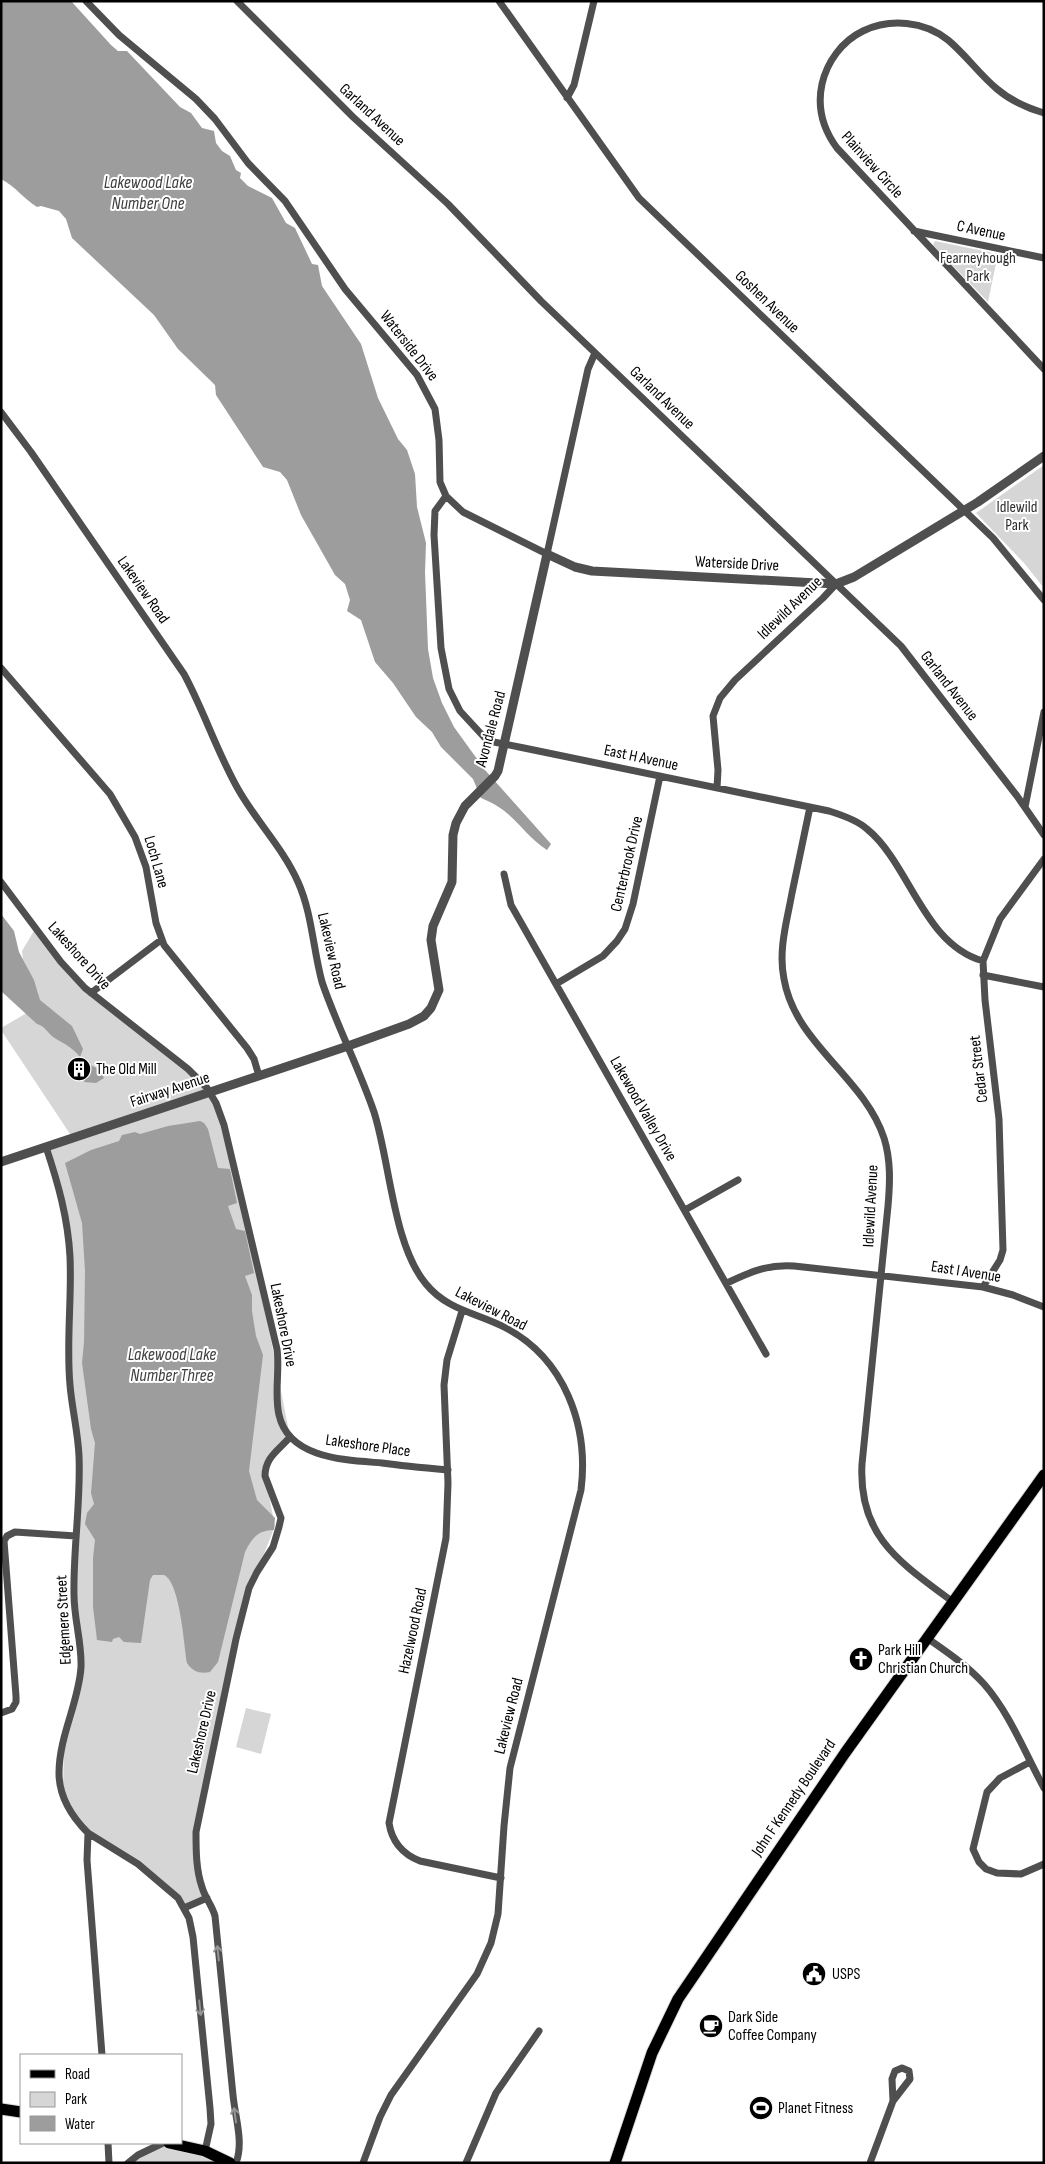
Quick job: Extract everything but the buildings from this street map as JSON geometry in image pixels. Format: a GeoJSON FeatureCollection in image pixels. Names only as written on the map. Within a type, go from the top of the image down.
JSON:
{"type":"FeatureCollection","features":[{"type":"Feature","properties":{"kind":"main road","name":"John F Kennedy Boulevard"},"geometry":{"type":"LineString","coordinates":[[615,2163],[652,2053],[678,1999],[845,1753],[1044,1475]]}},
{"type":"Feature","properties":{"kind":"main road"},"geometry":{"type":"LineString","coordinates":[[1,2108],[20,2112]]}},
{"type":"Feature","properties":{"kind":"main road"},"geometry":{"type":"LineString","coordinates":[[174,2144],[205,2151],[230,2163]]}},
{"type":"Feature","properties":{"kind":"street","name":"Waterside Drive"},"geometry":{"type":"LineString","coordinates":[[86,1],[119,35],[196,99],[215,119],[248,163],[285,201],[345,289],[417,375],[435,409],[439,440],[440,482],[446,496],[462,512],[575,568],[592,571],[836,584]]}},
{"type":"Feature","properties":{"kind":"street","name":"Garland Avenue"},"geometry":{"type":"LineString","coordinates":[[238,1],[341,105],[448,204],[541,301],[901,646],[1025,807],[1044,835]]}},
{"type":"Feature","properties":{"kind":"street","name":"Goshen Avenue"},"geometry":{"type":"LineString","coordinates":[[499,1],[627,182],[649,208],[965,510],[1013,560],[1044,600]]}},
{"type":"Feature","properties":{"kind":"street"},"geometry":{"type":"LineString","coordinates":[[567,98],[574,85],[594,1]]}},
{"type":"Feature","properties":{"kind":"street","name":"Plainview Circle"},"geometry":{"type":"LineString","coordinates":[[1044,113],[1026,107],[1002,93],[949,41],[923,27],[900,22],[874,26],[854,36],[843,45],[828,67],[821,88],[821,114],[826,130],[837,148],[1044,369]]}},
{"type":"Feature","properties":{"kind":"street","name":"C Avenue"},"geometry":{"type":"LineString","coordinates":[[913,230],[1044,258]]}},
{"type":"Feature","properties":{"kind":"street","name":"Avondale Road"},"geometry":{"type":"LineString","coordinates":[[348,1046],[418,1020],[432,1008],[436,1001],[438,976],[432,951],[433,926],[452,882],[453,835],[456,823],[465,806],[495,776],[504,744],[588,369],[595,353]]}},
{"type":"Feature","properties":{"kind":"street","name":"Lakeview Road"},"geometry":{"type":"LineString","coordinates":[[1,412],[31,452],[184,674],[237,787],[290,865],[304,898],[322,982],[374,1114],[383,1143],[404,1243],[414,1268],[427,1286],[438,1296],[462,1311],[505,1328],[523,1339],[544,1358],[566,1390],[573,1405],[582,1445],[581,1490],[510,1768],[498,1914],[486,1955],[466,1992],[391,2095],[380,2117],[364,2163]]}},
{"type":"Feature","properties":{"kind":"street","name":"Idlewild Avenue"},"geometry":{"type":"LineString","coordinates":[[717,788],[718,770],[713,716],[723,692],[824,598],[836,584],[854,576],[965,510],[1044,456]]}},
{"type":"Feature","properties":{"kind":"street","name":"East H Avenue"},"geometry":{"type":"LineString","coordinates":[[446,496],[435,511],[434,535],[444,673],[454,702],[469,722],[490,741],[810,807],[837,813],[856,821],[872,833],[884,847],[934,924],[948,940],[961,952],[983,962]]}},
{"type":"Feature","properties":{"kind":"street","name":"Loch Lane"},"geometry":{"type":"LineString","coordinates":[[1,668],[110,794],[125,817],[146,867],[161,940],[171,957],[248,1048],[254,1059],[259,1076]]}},
{"type":"Feature","properties":{"kind":"street"},"geometry":{"type":"LineString","coordinates":[[1025,807],[1044,712]]}},
{"type":"Feature","properties":{"kind":"street","name":"Centerbrook Drive"},"geometry":{"type":"LineString","coordinates":[[556,984],[602,956],[617,941],[625,928],[634,904],[660,776]]}},
{"type":"Feature","properties":{"kind":"street","name":"Idlewild Avenue"},"geometry":{"type":"LineString","coordinates":[[810,807],[783,942],[782,962],[784,979],[795,1013],[810,1035],[862,1097],[878,1123],[889,1158],[890,1179],[862,1464],[863,1496],[872,1524],[887,1548],[908,1568],[953,1602]]}},
{"type":"Feature","properties":{"kind":"street","name":"Cedar Street"},"geometry":{"type":"LineString","coordinates":[[983,1287],[1000,1260],[1003,1250],[999,1119],[983,962],[1000,919],[1044,860]]}},
{"type":"Feature","properties":{"kind":"street","name":"Lakewood Valley Drive"},"geometry":{"type":"LineString","coordinates":[[504,874],[511,905],[686,1210],[766,1354]]}},
{"type":"Feature","properties":{"kind":"street","name":"Lakeshore Drive"},"geometry":{"type":"LineString","coordinates":[[1,882],[61,962],[91,993],[188,1069],[207,1088],[209,1094],[212,1094],[224,1125],[278,1357],[279,1416],[290,1437],[268,1459],[265,1476],[281,1518],[277,1536],[249,1588],[236,1640],[196,1832],[196,1850],[202,1888],[215,1916],[234,2109],[240,2142],[240,2153],[236,2163]]}},
{"type":"Feature","properties":{"kind":"street"},"geometry":{"type":"LineString","coordinates":[[91,993],[161,940]]}},
{"type":"Feature","properties":{"kind":"street"},"geometry":{"type":"LineString","coordinates":[[983,975],[1044,987]]}},
{"type":"Feature","properties":{"kind":"street","name":"Fairway Avenue"},"geometry":{"type":"LineString","coordinates":[[1,1162],[348,1046]]}},
{"type":"Feature","properties":{"kind":"street","name":"Edgemere Street"},"geometry":{"type":"LineString","coordinates":[[46,1147],[60,1191],[69,1243],[69,1366],[79,1455],[74,1596],[81,1650],[80,1669],[64,1736],[59,1774],[61,1788],[68,1806],[76,1821],[88,1833]]}},
{"type":"Feature","properties":{"kind":"street"},"geometry":{"type":"LineString","coordinates":[[686,1210],[738,1180]]}},
{"type":"Feature","properties":{"kind":"street","name":"East I Avenue"},"geometry":{"type":"LineString","coordinates":[[727,1284],[754,1270],[781,1265],[983,1287],[1013,1295],[1044,1307]]}},
{"type":"Feature","properties":{"kind":"street","name":"Hazelwood Road"},"geometry":{"type":"LineString","coordinates":[[462,1311],[445,1370],[448,1470],[446,1538],[389,1823],[395,1843],[411,1858],[501,1878]]}},
{"type":"Feature","properties":{"kind":"street","name":"Lakeshore Place"},"geometry":{"type":"LineString","coordinates":[[290,1437],[312,1451],[335,1458],[448,1470]]}},
{"type":"Feature","properties":{"kind":"street"},"geometry":{"type":"LineString","coordinates":[[1,1713],[12,1709],[16,1702],[4,1541],[6,1536],[15,1532],[76,1536]]}},
{"type":"Feature","properties":{"kind":"street"},"geometry":{"type":"LineString","coordinates":[[927,1638],[968,1668],[985,1685],[1003,1710],[1044,1788]]}},
{"type":"Feature","properties":{"kind":"street"},"geometry":{"type":"LineString","coordinates":[[1030,1762],[1000,1778],[987,1792],[973,1849],[979,1862],[986,1869],[997,1873],[1021,1874],[1044,1864]]}},
{"type":"Feature","properties":{"kind":"street"},"geometry":{"type":"LineString","coordinates":[[102,2054],[86,1860],[88,1833],[138,1864],[178,1898],[190,1922],[210,2108],[211,2124],[205,2151]]}},
{"type":"Feature","properties":{"kind":"street"},"geometry":{"type":"LineString","coordinates":[[184,1908],[207,1898]]}},
{"type":"Feature","properties":{"kind":"street"},"geometry":{"type":"LineString","coordinates":[[466,2163],[496,2093],[539,2031]]}},
{"type":"Feature","properties":{"kind":"street"},"geometry":{"type":"LineString","coordinates":[[870,2163],[893,2101]]}},
{"type":"Feature","properties":{"kind":"street"},"geometry":{"type":"LineString","coordinates":[[108,2144],[109,2163]]}},
{"type":"Feature","properties":{"kind":"street"},"geometry":{"type":"LineString","coordinates":[[128,2163],[138,2155],[161,2144]]}},
{"type":"Feature","properties":{"kind":"green space","name":"Fearneyhough Park"},"geometry":{"type":"Polygon","coordinates":[[[935,241],[998,254],[988,302],[933,245],[935,241]]]}},
{"type":"Feature","properties":{"kind":"green space","name":"Idlewild Park"},"geometry":{"type":"Polygon","coordinates":[[[1044,465],[1044,588],[1024,563],[976,513],[1044,465]]]}},
{"type":"Feature","properties":{"kind":"green space"},"geometry":{"type":"Polygon","coordinates":[[[35,929],[72,974],[180,1063],[212,1095],[249,1228],[290,1437],[269,1459],[265,1476],[275,1526],[257,1572],[228,1677],[196,1832],[198,1870],[207,1898],[184,1908],[153,1876],[88,1833],[63,1796],[64,1736],[80,1669],[75,1616],[79,1480],[70,1385],[70,1257],[60,1191],[46,1147],[72,1137],[1,1030],[1,1028],[25,1014],[38,993],[23,959],[22,951],[35,929]]]}},
{"type":"Feature","properties":{"kind":"green space"},"geometry":{"type":"Polygon","coordinates":[[[246,1708],[271,1714],[261,1754],[236,1747],[246,1708]]]}},
{"type":"Feature","properties":{"kind":"green space"},"geometry":{"type":"Polygon","coordinates":[[[154,2144],[160,2144],[227,2163],[126,2163],[154,2144]]]}},
{"type":"Feature","properties":{"kind":"water","name":"Lakewood Lake Number One"},"geometry":{"type":"Polygon","coordinates":[[[1,1],[71,1],[111,45],[118,51],[127,51],[180,107],[191,113],[202,128],[214,131],[216,143],[222,151],[230,156],[236,170],[241,173],[240,178],[248,186],[272,198],[286,223],[295,228],[312,264],[318,265],[322,286],[361,344],[378,398],[398,439],[407,450],[415,474],[417,507],[426,543],[425,572],[428,649],[433,678],[442,703],[454,727],[485,770],[551,844],[547,850],[530,837],[502,809],[481,798],[473,779],[441,747],[432,732],[416,717],[393,683],[375,662],[361,620],[347,611],[350,600],[345,584],[335,575],[301,515],[287,480],[280,472],[263,467],[216,395],[215,385],[178,349],[154,315],[72,238],[66,219],[59,211],[41,206],[37,207],[1,179],[1,1]]]}},
{"type":"Feature","properties":{"kind":"water"},"geometry":{"type":"Polygon","coordinates":[[[1,914],[14,931],[19,952],[34,980],[40,1000],[72,1026],[83,1049],[80,1057],[37,1024],[1,991],[1,914]]]}},
{"type":"Feature","properties":{"kind":"water"},"geometry":{"type":"Polygon","coordinates":[[[79,1058],[86,1058],[90,1065],[99,1069],[104,1078],[96,1083],[84,1082],[86,1077],[78,1066],[79,1058]]]}},
{"type":"Feature","properties":{"kind":"water","name":"Lakewood Lake Number Three"},"geometry":{"type":"Polygon","coordinates":[[[200,1121],[208,1129],[218,1168],[230,1169],[237,1203],[228,1206],[236,1229],[245,1231],[254,1273],[245,1276],[252,1295],[252,1311],[256,1336],[263,1355],[249,1471],[257,1500],[275,1518],[274,1530],[264,1531],[256,1536],[245,1552],[218,1662],[210,1672],[203,1673],[197,1672],[187,1663],[178,1601],[174,1589],[164,1575],[153,1575],[150,1580],[141,1643],[124,1642],[119,1637],[113,1639],[112,1642],[97,1640],[93,1607],[95,1540],[85,1524],[87,1513],[94,1504],[91,1493],[95,1443],[91,1429],[82,1363],[85,1271],[82,1223],[65,1163],[91,1150],[119,1141],[122,1135],[135,1132],[140,1134],[168,1126],[200,1121]]]}},
{"type":"Feature","properties":{"kind":"place","name":"The Old Mill"},"geometry":{"type":"Point","coordinates":[79,1069]}},
{"type":"Feature","properties":{"kind":"place","name":"Park Hill Christian Church"},"geometry":{"type":"Point","coordinates":[861,1659]}},
{"type":"Feature","properties":{"kind":"place","name":"USPS"},"geometry":{"type":"Point","coordinates":[814,1974]}},
{"type":"Feature","properties":{"kind":"place","name":"Dark Side Coffee Company"},"geometry":{"type":"Point","coordinates":[711,2026]}},
{"type":"Feature","properties":{"kind":"place","name":"Planet Fitness"},"geometry":{"type":"Point","coordinates":[761,2108]}}]}
